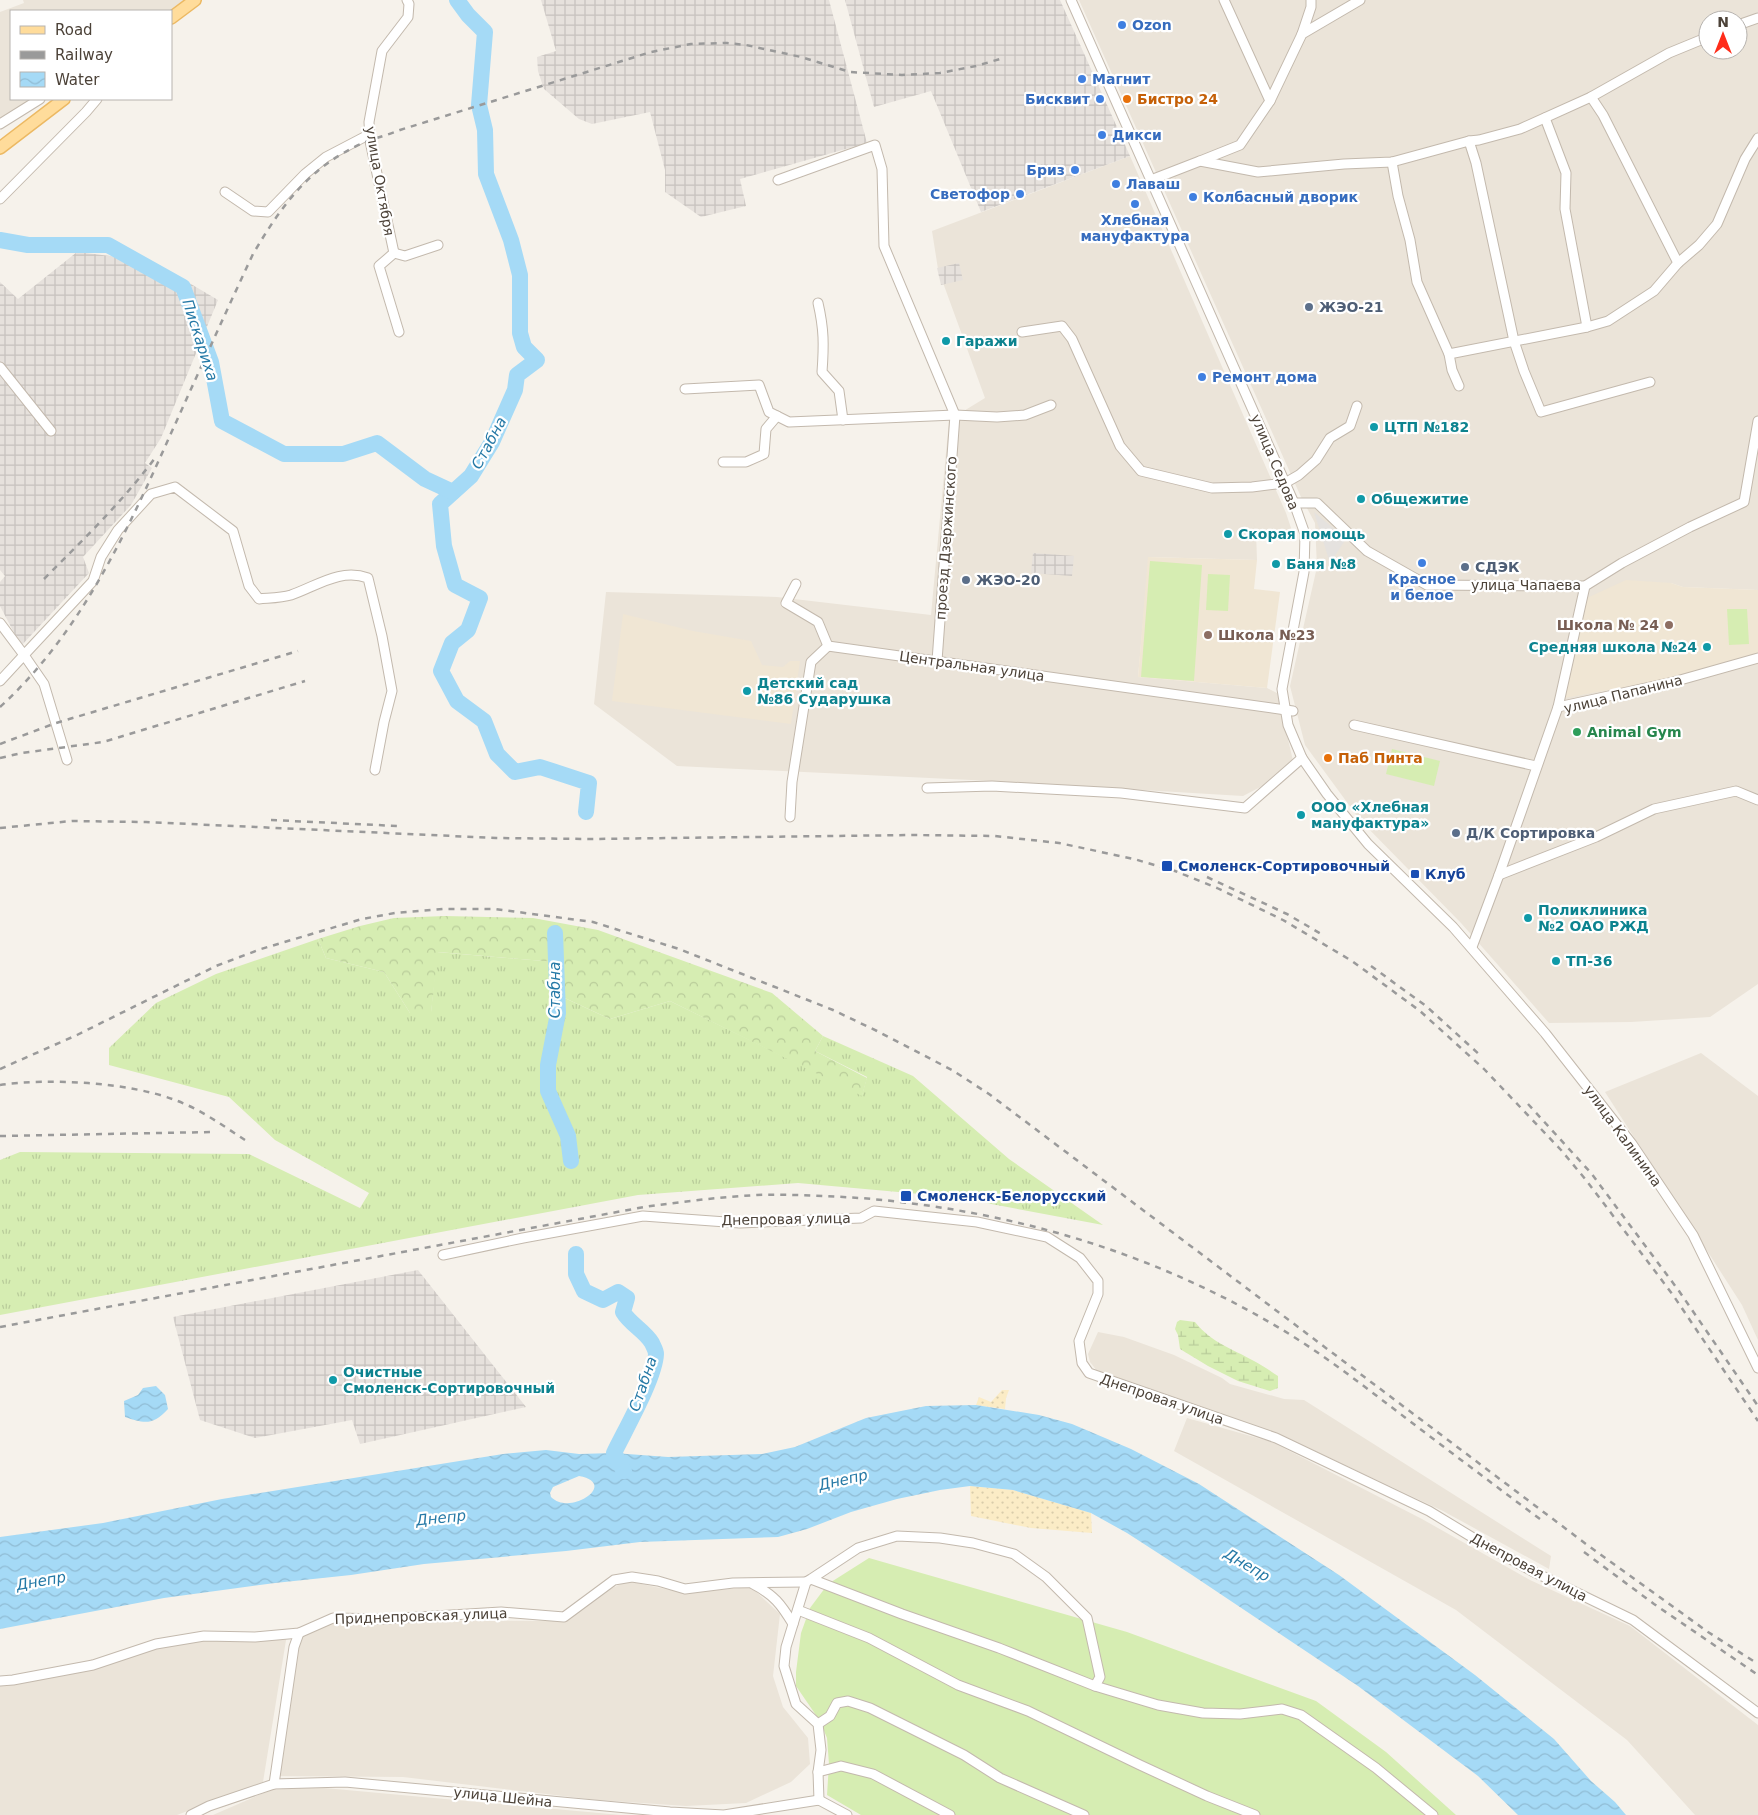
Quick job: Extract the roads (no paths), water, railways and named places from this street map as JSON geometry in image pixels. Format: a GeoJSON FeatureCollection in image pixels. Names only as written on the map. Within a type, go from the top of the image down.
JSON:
{"type":"FeatureCollection","features":[{"type":"Feature","properties":{"kind":"main road"},"geometry":{"type":"LineString","coordinates":[[172,17],[195,0]]}},
{"type":"Feature","properties":{"kind":"main road"},"geometry":{"type":"LineString","coordinates":[[0,148],[63,100]]}},
{"type":"Feature","properties":{"kind":"street","name":"улица Октября"},"geometry":{"type":"LineString","coordinates":[[399,332],[379,266],[394,253],[369,122],[382,51],[408,17],[409,4],[407,0]]}},
{"type":"Feature","properties":{"kind":"street","name":"улица Седова"},"geometry":{"type":"LineString","coordinates":[[1071,0],[1285,483],[1305,534],[1304,572],[1282,689],[1289,710],[1288,725],[1302,758],[1326,794],[1368,844],[1453,927]]}},
{"type":"Feature","properties":{"kind":"street"},"geometry":{"type":"LineString","coordinates":[[1224,0],[1270,101]]}},
{"type":"Feature","properties":{"kind":"street"},"geometry":{"type":"LineString","coordinates":[[1151,180],[1240,145],[1270,101],[1302,34],[1311,7],[1311,0]]}},
{"type":"Feature","properties":{"kind":"street"},"geometry":{"type":"LineString","coordinates":[[1302,34],[1360,0]]}},
{"type":"Feature","properties":{"kind":"street"},"geometry":{"type":"LineString","coordinates":[[1200,161],[1258,172],[1344,164],[1392,162],[1469,140],[1478,140],[1520,129],[1591,97],[1669,53],[1698,41]]}},
{"type":"Feature","properties":{"kind":"street"},"geometry":{"type":"LineString","coordinates":[[1591,97],[1603,115],[1678,263]]}},
{"type":"Feature","properties":{"kind":"street"},"geometry":{"type":"LineString","coordinates":[[0,124],[38,100]]}},
{"type":"Feature","properties":{"kind":"street"},"geometry":{"type":"LineString","coordinates":[[0,199],[96,100]]}},
{"type":"Feature","properties":{"kind":"street"},"geometry":{"type":"LineString","coordinates":[[1545,118],[1566,173],[1565,209],[1587,327]]}},
{"type":"Feature","properties":{"kind":"street"},"geometry":{"type":"LineString","coordinates":[[225,192],[253,211],[268,212],[305,174],[326,157],[370,134]]}},
{"type":"Feature","properties":{"kind":"street"},"geometry":{"type":"LineString","coordinates":[[1449,354],[1587,327],[1608,321],[1654,291],[1678,263],[1699,245],[1717,224],[1745,159],[1758,138]]}},
{"type":"Feature","properties":{"kind":"street"},"geometry":{"type":"LineString","coordinates":[[1469,140],[1476,163],[1514,340],[1524,371],[1541,412],[1650,382]]}},
{"type":"Feature","properties":{"kind":"street"},"geometry":{"type":"LineString","coordinates":[[778,180],[875,145],[882,169],[884,246],[894,274],[955,415]]}},
{"type":"Feature","properties":{"kind":"street"},"geometry":{"type":"LineString","coordinates":[[1392,162],[1418,282],[1449,354],[1452,370],[1459,386]]}},
{"type":"Feature","properties":{"kind":"street"},"geometry":{"type":"LineString","coordinates":[[394,253],[405,256],[438,245]]}},
{"type":"Feature","properties":{"kind":"street"},"geometry":{"type":"LineString","coordinates":[[818,303],[824,327],[822,372],[839,391],[843,420]]}},
{"type":"Feature","properties":{"kind":"street"},"geometry":{"type":"LineString","coordinates":[[1022,332],[1062,326],[1072,339],[1120,446],[1141,471],[1212,488],[1252,487],[1285,483],[1299,475],[1316,460],[1330,438],[1350,426],[1357,406]]}},
{"type":"Feature","properties":{"kind":"street"},"geometry":{"type":"LineString","coordinates":[[0,367],[51,431]]}},
{"type":"Feature","properties":{"kind":"street"},"geometry":{"type":"LineString","coordinates":[[685,389],[759,385],[769,412],[789,422],[955,415],[997,417],[1025,415],[1052,405]]}},
{"type":"Feature","properties":{"kind":"street","name":"проезд Дзержинского"},"geometry":{"type":"LineString","coordinates":[[937,662],[955,415]]}},
{"type":"Feature","properties":{"kind":"street"},"geometry":{"type":"LineString","coordinates":[[723,462],[746,462],[764,454],[766,429],[777,416]]}},
{"type":"Feature","properties":{"kind":"street","name":"улица Чапаева"},"geometry":{"type":"LineString","coordinates":[[1294,504],[1317,503],[1367,551],[1427,584],[1585,586],[1622,563],[1690,527],[1744,502],[1758,421]]}},
{"type":"Feature","properties":{"kind":"street"},"geometry":{"type":"LineString","coordinates":[[0,681],[93,581],[100,557],[124,524],[152,494],[175,487],[233,531],[249,586],[260,599],[288,596],[345,574],[358,574],[368,578],[382,636],[392,691],[375,770]]}},
{"type":"Feature","properties":{"kind":"street"},"geometry":{"type":"LineString","coordinates":[[790,817],[792,782],[811,662],[828,646],[818,622],[786,603],[796,584]]}},
{"type":"Feature","properties":{"kind":"street"},"geometry":{"type":"LineString","coordinates":[[1558,707],[1585,586]]}},
{"type":"Feature","properties":{"kind":"street"},"geometry":{"type":"LineString","coordinates":[[0,623],[44,684],[67,760]]}},
{"type":"Feature","properties":{"kind":"street","name":"Центральная улица"},"geometry":{"type":"LineString","coordinates":[[828,646],[1289,710]]}},
{"type":"Feature","properties":{"kind":"street","name":"улица Папанина"},"geometry":{"type":"LineString","coordinates":[[1472,947],[1558,707],[1673,682],[1758,658]]}},
{"type":"Feature","properties":{"kind":"street"},"geometry":{"type":"LineString","coordinates":[[1354,725],[1536,766]]}},
{"type":"Feature","properties":{"kind":"street"},"geometry":{"type":"LineString","coordinates":[[927,788],[992,786],[1121,793],[1245,808],[1302,758]]}},
{"type":"Feature","properties":{"kind":"street"},"geometry":{"type":"LineString","coordinates":[[1499,876],[1596,837],[1654,809],[1736,791],[1758,800]]}},
{"type":"Feature","properties":{"kind":"street","name":"улица Калинина"},"geometry":{"type":"LineString","coordinates":[[1453,927],[1545,1033],[1632,1144],[1693,1235],[1758,1368]]}},
{"type":"Feature","properties":{"kind":"street","name":"Днепровая улица"},"geometry":{"type":"LineString","coordinates":[[443,1255],[643,1216],[748,1223],[861,1218],[874,1211],[977,1222],[1047,1237],[1080,1258],[1098,1281],[1098,1294],[1079,1341],[1082,1363],[1089,1373],[1276,1438],[1429,1512],[1532,1571],[1633,1620],[1758,1713]]}},
{"type":"Feature","properties":{"kind":"street"},"geometry":{"type":"LineString","coordinates":[[846,1815],[818,1800],[818,1772],[821,1750],[818,1724],[796,1704],[784,1666],[786,1647],[809,1581],[858,1548],[897,1536],[940,1538],[972,1543],[1014,1554],[1046,1577],[1087,1618],[1100,1677],[1095,1686]]}},
{"type":"Feature","properties":{"kind":"street","name":"Приднепровская улица"},"geometry":{"type":"LineString","coordinates":[[0,1680],[13,1680],[93,1665],[156,1644],[204,1636],[255,1637],[298,1633],[333,1618],[385,1618],[501,1612],[564,1617],[614,1580],[632,1578],[658,1581],[685,1589],[733,1583],[809,1581]]}},
{"type":"Feature","properties":{"kind":"street"},"geometry":{"type":"LineString","coordinates":[[809,1581],[1008,1652],[1095,1686],[1158,1705],[1203,1713],[1240,1714],[1282,1709],[1301,1715],[1376,1768],[1433,1815]]}},
{"type":"Feature","properties":{"kind":"street"},"geometry":{"type":"LineString","coordinates":[[751,1583],[770,1593],[783,1606],[793,1624]]}},
{"type":"Feature","properties":{"kind":"street"},"geometry":{"type":"LineString","coordinates":[[798,1610],[869,1638],[958,1685],[1028,1712],[1207,1796],[1255,1815]]}},
{"type":"Feature","properties":{"kind":"street"},"geometry":{"type":"LineString","coordinates":[[274,1784],[294,1647],[298,1633]]}},
{"type":"Feature","properties":{"kind":"street"},"geometry":{"type":"LineString","coordinates":[[818,1724],[830,1716],[837,1703],[848,1700],[870,1708],[964,1755],[1000,1778],[1084,1815]]}},
{"type":"Feature","properties":{"kind":"street"},"geometry":{"type":"LineString","coordinates":[[818,1772],[841,1766],[873,1774],[950,1815]]}},
{"type":"Feature","properties":{"kind":"street","name":"улица Шейна"},"geometry":{"type":"LineString","coordinates":[[191,1815],[209,1806],[274,1784],[345,1782],[672,1814],[724,1815],[818,1800]]}},
{"type":"Feature","properties":{"kind":"water"},"geometry":{"type":"Polygon","coordinates":[[[156,1386],[165,1395],[168,1409],[163,1414],[148,1422],[125,1417],[124,1401],[138,1395],[143,1388],[156,1386]]]}},
{"type":"Feature","properties":{"kind":"water","name":"Днепр"},"geometry":{"type":"Polygon","coordinates":[[[976,1405],[1039,1415],[1072,1424],[1131,1449],[1199,1484],[1339,1575],[1475,1675],[1554,1739],[1591,1781],[1615,1802],[1626,1815],[1518,1815],[1478,1776],[1358,1686],[1127,1533],[1091,1513],[1013,1490],[970,1486],[940,1490],[897,1499],[851,1512],[807,1529],[778,1537],[640,1542],[424,1564],[164,1598],[0,1629],[0,1537],[103,1523],[222,1499],[503,1454],[546,1450],[579,1454],[614,1453],[668,1457],[762,1454],[795,1447],[866,1418],[926,1406],[976,1405]],[[579,1476],[553,1487],[550,1493],[551,1497],[560,1502],[579,1501],[588,1497],[593,1491],[594,1485],[590,1480],[579,1476]]]}},
{"type":"Feature","properties":{"kind":"waterway","name":"Стабна"},"geometry":{"type":"LineString","coordinates":[[457,0],[468,15],[485,32],[479,105],[485,130],[486,174],[511,240],[520,275],[520,333],[524,347],[537,360],[517,375],[515,390],[492,442],[471,476],[440,504],[444,546],[455,585],[480,598],[468,630],[452,643],[441,671],[457,701],[484,721],[497,754],[515,772],[540,767],[589,783],[586,812]]}},
{"type":"Feature","properties":{"kind":"waterway","name":"Пискариха"},"geometry":{"type":"LineString","coordinates":[[0,240],[28,245],[108,245],[183,287],[211,362],[222,421],[284,454],[343,454],[377,443],[425,479],[453,492]]}},
{"type":"Feature","properties":{"kind":"waterway","name":"Стабна"},"geometry":{"type":"LineString","coordinates":[[555,933],[558,1013],[548,1065],[548,1091],[568,1136],[571,1161]]}},
{"type":"Feature","properties":{"kind":"waterway","name":"Стабна"},"geometry":{"type":"LineString","coordinates":[[576,1254],[576,1274],[584,1291],[603,1300],[618,1292],[627,1298],[623,1312],[649,1339],[656,1353],[651,1376],[614,1453],[624,1471]]}},
{"type":"Feature","properties":{"kind":"railway"},"geometry":{"type":"LineString","coordinates":[[0,707],[28,679],[54,648],[98,582],[135,512],[253,254],[286,204],[312,176],[327,164],[363,143],[400,130],[651,52],[691,44],[727,43],[746,45],[801,57],[850,72],[902,75],[940,73],[1000,59]]}},
{"type":"Feature","properties":{"kind":"railway"},"geometry":{"type":"LineString","coordinates":[[44,579],[116,505],[155,458]]}},
{"type":"Feature","properties":{"kind":"railway"},"geometry":{"type":"LineString","coordinates":[[0,744],[56,723],[298,651]]}},
{"type":"Feature","properties":{"kind":"railway"},"geometry":{"type":"LineString","coordinates":[[0,758],[22,753],[103,742],[305,681]]}},
{"type":"Feature","properties":{"kind":"railway"},"geometry":{"type":"LineString","coordinates":[[271,820],[398,826]]}},
{"type":"Feature","properties":{"kind":"railway"},"geometry":{"type":"LineString","coordinates":[[0,828],[72,821],[146,822],[496,838],[995,836],[1059,843],[1134,859],[1175,871],[1217,888],[1283,920],[1352,961],[1420,1011],[1484,1069],[1561,1150],[1586,1180],[1673,1295],[1758,1421]]}},
{"type":"Feature","properties":{"kind":"railway"},"geometry":{"type":"LineString","coordinates":[[1207,877],[1287,914],[1323,935]]}},
{"type":"Feature","properties":{"kind":"railway"},"geometry":{"type":"LineString","coordinates":[[0,1069],[77,1035],[216,966],[261,949],[362,919],[395,913],[443,909],[495,909],[593,922],[679,949],[833,1010],[952,1070],[989,1094],[1586,1544],[1708,1632],[1758,1664]]}},
{"type":"Feature","properties":{"kind":"railway"},"geometry":{"type":"LineString","coordinates":[[1371,966],[1426,1006],[1481,1056]]}},
{"type":"Feature","properties":{"kind":"railway"},"geometry":{"type":"LineString","coordinates":[[0,1085],[65,1082],[112,1085],[135,1089],[175,1100],[193,1108],[245,1140]]}},
{"type":"Feature","properties":{"kind":"railway"},"geometry":{"type":"LineString","coordinates":[[1528,1104],[1591,1173],[1679,1291],[1758,1406]]}},
{"type":"Feature","properties":{"kind":"railway"},"geometry":{"type":"LineString","coordinates":[[0,1136],[212,1132]]}},
{"type":"Feature","properties":{"kind":"railway"},"geometry":{"type":"LineString","coordinates":[[0,1327],[644,1207],[714,1198],[770,1195],[860,1198],[916,1204],[1025,1224],[1078,1239],[1131,1257],[1182,1278],[1232,1302],[1281,1329],[1323,1356],[1540,1519]]}},
{"type":"Feature","properties":{"kind":"railway"},"geometry":{"type":"LineString","coordinates":[[1584,1552],[1654,1604],[1758,1675]]}},
{"type":"Feature","properties":{"kind":"place","name":"Ozon"},"geometry":{"type":"Point","coordinates":[1122,25]}},
{"type":"Feature","properties":{"kind":"place","name":"Магнит"},"geometry":{"type":"Point","coordinates":[1082,79]}},
{"type":"Feature","properties":{"kind":"place","name":"Бисквит"},"geometry":{"type":"Point","coordinates":[1100,99]}},
{"type":"Feature","properties":{"kind":"place","name":"Бистро 24"},"geometry":{"type":"Point","coordinates":[1127,99]}},
{"type":"Feature","properties":{"kind":"place","name":"Дикси"},"geometry":{"type":"Point","coordinates":[1102,135]}},
{"type":"Feature","properties":{"kind":"place","name":"Бриз"},"geometry":{"type":"Point","coordinates":[1075,170]}},
{"type":"Feature","properties":{"kind":"place","name":"Лаваш"},"geometry":{"type":"Point","coordinates":[1116,184]}},
{"type":"Feature","properties":{"kind":"place","name":"Светофор"},"geometry":{"type":"Point","coordinates":[1020,194]}},
{"type":"Feature","properties":{"kind":"place","name":"Колбасный дворик"},"geometry":{"type":"Point","coordinates":[1193,197]}},
{"type":"Feature","properties":{"kind":"place","name":"Хлебная мануфактура"},"geometry":{"type":"Point","coordinates":[1135,204]}},
{"type":"Feature","properties":{"kind":"place","name":"ЖЭО-21"},"geometry":{"type":"Point","coordinates":[1309,307]}},
{"type":"Feature","properties":{"kind":"place","name":"Гаражи"},"geometry":{"type":"Point","coordinates":[946,341]}},
{"type":"Feature","properties":{"kind":"place","name":"Ремонт дома"},"geometry":{"type":"Point","coordinates":[1202,377]}},
{"type":"Feature","properties":{"kind":"place","name":"ЦТП №182"},"geometry":{"type":"Point","coordinates":[1374,427]}},
{"type":"Feature","properties":{"kind":"place","name":"Общежитие"},"geometry":{"type":"Point","coordinates":[1361,499]}},
{"type":"Feature","properties":{"kind":"place","name":"Скорая помощь"},"geometry":{"type":"Point","coordinates":[1228,534]}},
{"type":"Feature","properties":{"kind":"place","name":"Красное и белое"},"geometry":{"type":"Point","coordinates":[1422,563]}},
{"type":"Feature","properties":{"kind":"place","name":"Баня №8"},"geometry":{"type":"Point","coordinates":[1276,564]}},
{"type":"Feature","properties":{"kind":"place","name":"СДЭК"},"geometry":{"type":"Point","coordinates":[1465,567]}},
{"type":"Feature","properties":{"kind":"place","name":"ЖЭО-20"},"geometry":{"type":"Point","coordinates":[966,580]}},
{"type":"Feature","properties":{"kind":"place","name":"Школа № 24"},"geometry":{"type":"Point","coordinates":[1669,625]}},
{"type":"Feature","properties":{"kind":"place","name":"Школа №23"},"geometry":{"type":"Point","coordinates":[1208,635]}},
{"type":"Feature","properties":{"kind":"place","name":"Средняя школа №24"},"geometry":{"type":"Point","coordinates":[1707,647]}},
{"type":"Feature","properties":{"kind":"place","name":"Детский сад №86 Сударушка"},"geometry":{"type":"Point","coordinates":[747,691]}},
{"type":"Feature","properties":{"kind":"place","name":"Animal Gym"},"geometry":{"type":"Point","coordinates":[1577,732]}},
{"type":"Feature","properties":{"kind":"place","name":"Паб Пинта"},"geometry":{"type":"Point","coordinates":[1328,758]}},
{"type":"Feature","properties":{"kind":"place","name":"ООО «Хлебная мануфактура»"},"geometry":{"type":"Point","coordinates":[1301,815]}},
{"type":"Feature","properties":{"kind":"place","name":"Д/К Сортировка"},"geometry":{"type":"Point","coordinates":[1456,833]}},
{"type":"Feature","properties":{"kind":"place","name":"Смоленск-Сортировочный"},"geometry":{"type":"Point","coordinates":[1167,866]}},
{"type":"Feature","properties":{"kind":"place","name":"Клуб"},"geometry":{"type":"Point","coordinates":[1415,874]}},
{"type":"Feature","properties":{"kind":"place","name":"Поликлиника №2 ОАО РЖД"},"geometry":{"type":"Point","coordinates":[1528,918]}},
{"type":"Feature","properties":{"kind":"place","name":"ТП-36"},"geometry":{"type":"Point","coordinates":[1556,961]}},
{"type":"Feature","properties":{"kind":"place","name":"Смоленск-Белорусский"},"geometry":{"type":"Point","coordinates":[906,1196]}},
{"type":"Feature","properties":{"kind":"place","name":"Очистные Смоленск-Сортировочный"},"geometry":{"type":"Point","coordinates":[333,1380]}}]}
